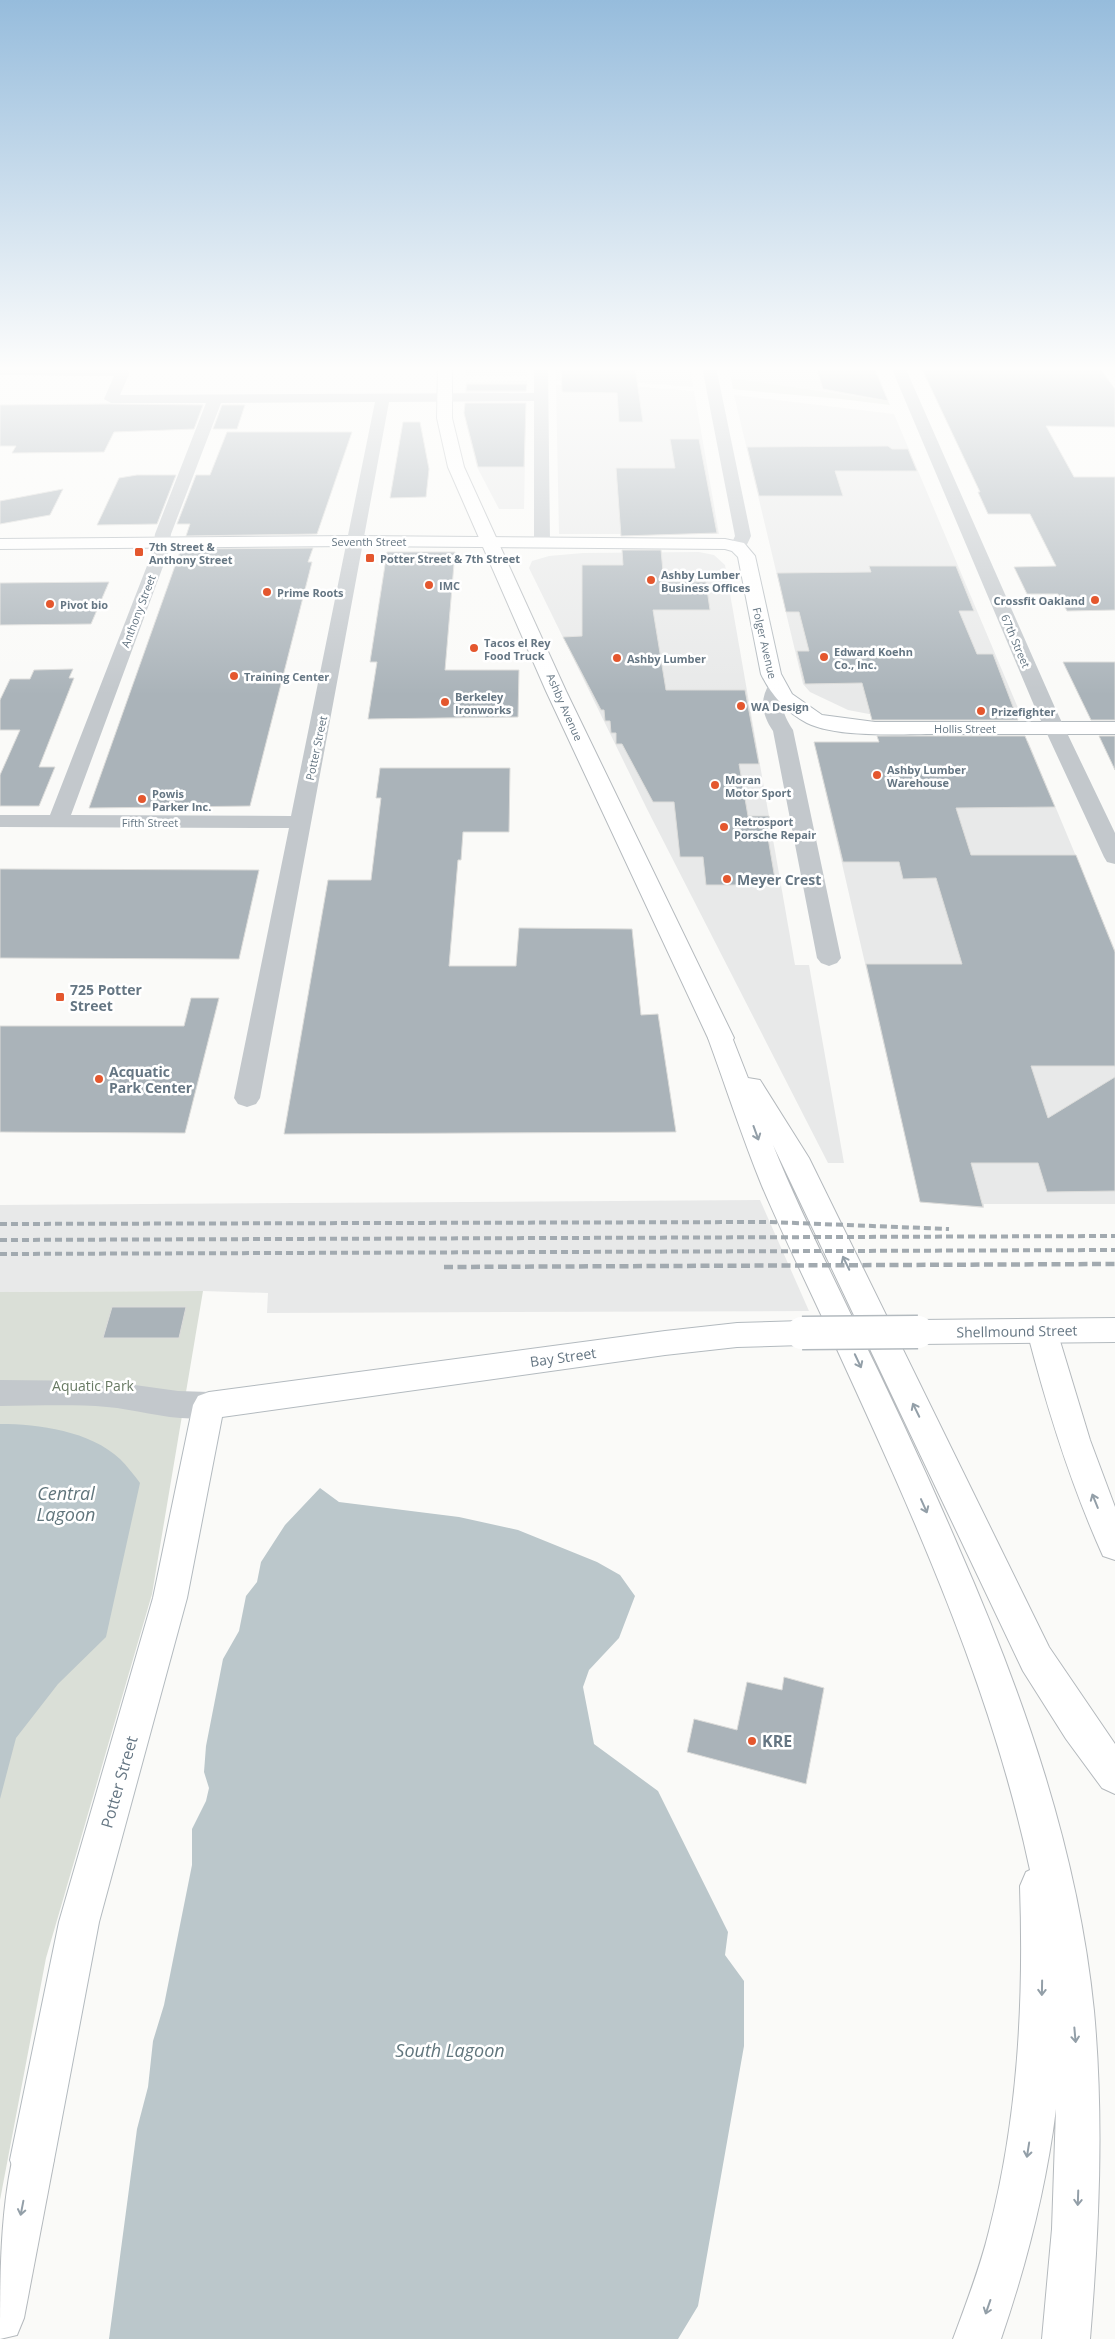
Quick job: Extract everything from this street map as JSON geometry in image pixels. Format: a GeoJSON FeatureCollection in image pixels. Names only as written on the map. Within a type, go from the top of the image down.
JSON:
{"type":"FeatureCollection","features":[{"type":"Feature","properties":{"kind":"main road","name":"Ashby Avenue"},"geometry":{"type":"LineString","coordinates":[[461,476],[488,542],[721,1038]]}},
{"type":"Feature","properties":{"kind":"main road","name":"Seventh Street"},"geometry":{"type":"LineString","coordinates":[[0,544],[354,540],[704,542],[738,547]]}},
{"type":"Feature","properties":{"kind":"main road","name":"Folger Avenue"},"geometry":{"type":"LineString","coordinates":[[738,547],[746,556],[771,674],[776,687],[797,707]]}},
{"type":"Feature","properties":{"kind":"main road","name":"Hollis Street"},"geometry":{"type":"LineString","coordinates":[[797,707],[816,719],[858,728],[1115,728]]}},
{"type":"Feature","properties":{"kind":"main road"},"geometry":{"type":"LineString","coordinates":[[721,1038],[795,1158],[1036,1659],[1079,1726],[1115,1775]]}},
{"type":"Feature","properties":{"kind":"main road"},"geometry":{"type":"LineString","coordinates":[[721,1038],[766,1163],[905,1461],[978,1632],[1016,1739],[1039,1818],[1058,1903],[1071,1995],[1078,2094],[1078,2198],[1066,2339]]}},
{"type":"Feature","properties":{"kind":"main road","name":"Shellmound Street"},"geometry":{"type":"LineString","coordinates":[[918,1332],[1115,1330]]}},
{"type":"Feature","properties":{"kind":"main road"},"geometry":{"type":"LineString","coordinates":[[1042,1331],[1068,1427],[1094,1499],[1115,1545]]}},
{"type":"Feature","properties":{"kind":"main road","name":"Bay Street"},"geometry":{"type":"LineString","coordinates":[[209,1404],[250,1401],[665,1343],[737,1335],[802,1332],[918,1332]]}},
{"type":"Feature","properties":{"kind":"main road","name":"Potter Street"},"geometry":{"type":"LineString","coordinates":[[0,2318],[79,1922],[170,1598],[209,1404]]}},
{"type":"Feature","properties":{"kind":"main road"},"geometry":{"type":"LineString","coordinates":[[937,1454],[1038,1628],[1115,1746]]}},
{"type":"Feature","properties":{"kind":"main road"},"geometry":{"type":"LineString","coordinates":[[977,2339],[1012,2232],[1024,2178],[1037,2079],[1042,1965],[1039,1884],[1029,1814],[1013,1748],[978,1632]]}},
{"type":"Feature","properties":{"kind":"street","name":"Anthony Street"},"geometry":{"type":"LineString","coordinates":[[58,822],[160,553],[163,534],[185,476]]}},
{"type":"Feature","properties":{"kind":"street","name":"Potter Street"},"geometry":{"type":"LineString","coordinates":[[247,1098],[367,476]]}},
{"type":"Feature","properties":{"kind":"street"},"geometry":{"type":"LineString","coordinates":[[542,476],[542,542]]}},
{"type":"Feature","properties":{"kind":"street"},"geometry":{"type":"LineString","coordinates":[[731,476],[743,536],[738,547]]}},
{"type":"Feature","properties":{"kind":"street","name":"67th Street"},"geometry":{"type":"LineString","coordinates":[[945,476],[1054,728],[1115,857]]}},
{"type":"Feature","properties":{"kind":"street","name":"Folger Avenue"},"geometry":{"type":"LineString","coordinates":[[776,687],[770,700],[775,721],[783,730],[829,958]]}},
{"type":"Feature","properties":{"kind":"street","name":"Hollis Street"},"geometry":{"type":"LineString","coordinates":[[783,730],[796,723],[816,719]]}},
{"type":"Feature","properties":{"kind":"street","name":"Fifth Street"},"geometry":{"type":"LineString","coordinates":[[0,821],[300,822]]}},
{"type":"Feature","properties":{"kind":"street"},"geometry":{"type":"LineString","coordinates":[[0,1393],[106,1394],[162,1402],[209,1404]]}},
{"type":"Feature","properties":{"kind":"shaded area"},"geometry":{"type":"Polygon","coordinates":[[[482,476],[525,476],[524,509],[499,509],[482,476]]]}},
{"type":"Feature","properties":{"kind":"shaded area"},"geometry":{"type":"Polygon","coordinates":[[[558,476],[709,476],[719,534],[559,534],[558,476]]]}},
{"type":"Feature","properties":{"kind":"shaded area"},"geometry":{"type":"Polygon","coordinates":[[[753,476],[920,476],[1021,715],[869,714],[848,710],[810,692],[803,684],[753,476]]]}},
{"type":"Feature","properties":{"kind":"shaded area"},"geometry":{"type":"Polygon","coordinates":[[[699,552],[714,555],[725,565],[795,965],[809,965],[844,1163],[828,1163],[647,809],[529,568],[532,561],[549,556],[583,553],[699,552]]]}},
{"type":"Feature","properties":{"kind":"shaded area"},"geometry":{"type":"Polygon","coordinates":[[[1028,741],[1115,950],[1115,1204],[984,1204],[984,1208],[920,1202],[814,742],[1028,741]]]}},
{"type":"Feature","properties":{"kind":"shaded area"},"geometry":{"type":"Polygon","coordinates":[[[760,1200],[809,1311],[267,1313],[268,1293],[203,1291],[0,1292],[0,1205],[760,1200]]]}},
{"type":"Feature","properties":{"kind":"green space","name":"Aquatic Park"},"geometry":{"type":"Polygon","coordinates":[[[203,1291],[152,1594],[46,1958],[0,2200],[0,1292],[203,1291]]]}},
{"type":"Feature","properties":{"kind":"water","name":"Central Lagoon"},"geometry":{"type":"Polygon","coordinates":[[[0,1424],[15,1424],[63,1431],[94,1442],[108,1449],[120,1459],[140,1483],[106,1637],[58,1684],[16,1738],[0,1799],[0,1424]]]}},
{"type":"Feature","properties":{"kind":"water","name":"South Lagoon"},"geometry":{"type":"Polygon","coordinates":[[[320,1488],[339,1502],[459,1517],[518,1530],[597,1562],[620,1575],[635,1596],[619,1638],[589,1670],[583,1687],[594,1744],[658,1791],[728,1932],[725,1955],[744,1981],[744,2046],[698,2306],[678,2339],[109,2339],[137,2129],[148,2087],[153,2041],[164,2005],[192,1865],[192,1829],[206,1801],[209,1788],[204,1772],[206,1746],[223,1659],[239,1631],[246,1596],[257,1582],[261,1562],[285,1525],[320,1488]]]}},
{"type":"Feature","properties":{"kind":"building"},"geometry":{"type":"Polygon","coordinates":[[[176,476],[157,524],[97,525],[119,478],[176,476]]]}},
{"type":"Feature","properties":{"kind":"building"},"geometry":{"type":"Polygon","coordinates":[[[196,476],[337,476],[317,534],[186,536],[190,524],[177,524],[196,476]]]}},
{"type":"Feature","properties":{"kind":"building"},"geometry":{"type":"Polygon","coordinates":[[[394,476],[428,476],[426,497],[390,498],[394,476]]]}},
{"type":"Feature","properties":{"kind":"building"},"geometry":{"type":"Polygon","coordinates":[[[617,476],[706,476],[717,533],[621,536],[617,476]]]}},
{"type":"Feature","properties":{"kind":"building"},"geometry":{"type":"Polygon","coordinates":[[[754,476],[837,476],[843,496],[759,496],[754,476]]]}},
{"type":"Feature","properties":{"kind":"building"},"geometry":{"type":"Polygon","coordinates":[[[973,476],[1115,477],[1115,610],[1067,611],[1058,594],[1027,594],[1014,567],[1056,566],[1030,514],[988,514],[978,492],[980,492],[973,476]]]}},
{"type":"Feature","properties":{"kind":"building"},"geometry":{"type":"Polygon","coordinates":[[[63,489],[50,515],[0,524],[0,501],[63,489]]]}},
{"type":"Feature","properties":{"kind":"building"},"geometry":{"type":"Polygon","coordinates":[[[313,548],[308,562],[312,562],[250,806],[89,808],[181,549],[313,548]]]}},
{"type":"Feature","properties":{"kind":"building"},"geometry":{"type":"Polygon","coordinates":[[[622,550],[661,550],[664,582],[706,582],[710,610],[653,610],[666,690],[745,690],[759,764],[739,764],[748,816],[769,816],[773,838],[768,838],[776,885],[706,885],[703,857],[680,857],[674,802],[653,802],[622,744],[616,744],[616,733],[611,733],[610,721],[605,721],[604,710],[601,710],[563,637],[582,636],[582,565],[623,565],[622,550]]]}},
{"type":"Feature","properties":{"kind":"building"},"geometry":{"type":"Polygon","coordinates":[[[387,552],[455,552],[445,670],[519,670],[518,717],[368,719],[377,662],[370,662],[387,552]]]}},
{"type":"Feature","properties":{"kind":"building"},"geometry":{"type":"Polygon","coordinates":[[[869,566],[956,566],[974,611],[959,611],[977,654],[993,654],[1018,720],[872,720],[862,683],[805,684],[797,651],[809,651],[799,612],[786,612],[777,573],[871,572],[869,566]]]}},
{"type":"Feature","properties":{"kind":"building","name":"Pivot bio"},"geometry":{"type":"Polygon","coordinates":[[[109,582],[91,624],[0,625],[0,583],[109,582]]]}},
{"type":"Feature","properties":{"kind":"building"},"geometry":{"type":"Polygon","coordinates":[[[1063,662],[1115,662],[1115,720],[1091,720],[1063,662]]]}},
{"type":"Feature","properties":{"kind":"building"},"geometry":{"type":"Polygon","coordinates":[[[73,669],[69,678],[74,678],[39,767],[55,767],[39,806],[0,806],[0,775],[20,730],[0,730],[0,700],[10,679],[30,679],[34,670],[73,669]]]}},
{"type":"Feature","properties":{"kind":"building"},"geometry":{"type":"Polygon","coordinates":[[[877,736],[1025,736],[1055,807],[956,808],[971,855],[1076,855],[1115,952],[1115,1066],[1031,1066],[1048,1118],[1115,1077],[1115,1191],[1047,1192],[1038,1163],[971,1163],[983,1207],[920,1202],[866,964],[962,964],[936,878],[903,879],[899,862],[843,862],[814,742],[879,742],[877,736]]]}},
{"type":"Feature","properties":{"kind":"building"},"geometry":{"type":"Polygon","coordinates":[[[1099,736],[1115,736],[1115,770],[1099,736]]]}},
{"type":"Feature","properties":{"kind":"building"},"geometry":{"type":"Polygon","coordinates":[[[380,768],[510,768],[509,832],[463,832],[461,860],[458,860],[449,966],[516,966],[519,928],[632,929],[641,1015],[658,1014],[676,1132],[284,1134],[328,880],[371,880],[381,798],[376,798],[380,768]]]}},
{"type":"Feature","properties":{"kind":"building"},"geometry":{"type":"Polygon","coordinates":[[[0,869],[259,870],[239,959],[0,958],[0,869]]]}},
{"type":"Feature","properties":{"kind":"building","name":"Acquatic Park Center"},"geometry":{"type":"Polygon","coordinates":[[[191,998],[219,998],[185,1133],[0,1132],[0,1026],[184,1026],[191,998]]]}},
{"type":"Feature","properties":{"kind":"building"},"geometry":{"type":"Polygon","coordinates":[[[112,1307],[186,1307],[179,1338],[103,1338],[112,1307]]]}},
{"type":"Feature","properties":{"kind":"building","name":"KRE"},"geometry":{"type":"Polygon","coordinates":[[[784,1677],[824,1688],[806,1784],[687,1752],[694,1719],[737,1730],[747,1682],[782,1690],[784,1677]]]}},
{"type":"Feature","properties":{"kind":"railway"},"geometry":{"type":"LineString","coordinates":[[0,1224],[770,1222],[949,1229]]}},
{"type":"Feature","properties":{"kind":"railway"},"geometry":{"type":"LineString","coordinates":[[0,1240],[1115,1236]]}},
{"type":"Feature","properties":{"kind":"railway"},"geometry":{"type":"LineString","coordinates":[[0,1254],[1115,1250]]}},
{"type":"Feature","properties":{"kind":"railway"},"geometry":{"type":"LineString","coordinates":[[444,1267],[1115,1264]]}},
{"type":"Feature","properties":{"kind":"place","name":"7th Street & Anthony Street"},"geometry":{"type":"Point","coordinates":[139,552]}},
{"type":"Feature","properties":{"kind":"place","name":"Potter Street & 7th Street"},"geometry":{"type":"Point","coordinates":[370,558]}},
{"type":"Feature","properties":{"kind":"place","name":"Ashby Lumber Business Offices"},"geometry":{"type":"Point","coordinates":[651,580]}},
{"type":"Feature","properties":{"kind":"place","name":"IMC"},"geometry":{"type":"Point","coordinates":[429,585]}},
{"type":"Feature","properties":{"kind":"place","name":"Prime Roots"},"geometry":{"type":"Point","coordinates":[267,592]}},
{"type":"Feature","properties":{"kind":"place","name":"Crossfit Oakland"},"geometry":{"type":"Point","coordinates":[1095,600]}},
{"type":"Feature","properties":{"kind":"place","name":"Pivot bio"},"geometry":{"type":"Point","coordinates":[50,604]}},
{"type":"Feature","properties":{"kind":"place","name":"Tacos el Rey Food Truck"},"geometry":{"type":"Point","coordinates":[474,648]}},
{"type":"Feature","properties":{"kind":"place","name":"Edward Koehn Co., Inc."},"geometry":{"type":"Point","coordinates":[824,657]}},
{"type":"Feature","properties":{"kind":"place","name":"Ashby Lumber"},"geometry":{"type":"Point","coordinates":[617,658]}},
{"type":"Feature","properties":{"kind":"place","name":"Training Center"},"geometry":{"type":"Point","coordinates":[234,676]}},
{"type":"Feature","properties":{"kind":"place","name":"Berkeley Ironworks"},"geometry":{"type":"Point","coordinates":[445,702]}},
{"type":"Feature","properties":{"kind":"place","name":"WA Design"},"geometry":{"type":"Point","coordinates":[741,706]}},
{"type":"Feature","properties":{"kind":"place","name":"Prizefighter"},"geometry":{"type":"Point","coordinates":[981,711]}},
{"type":"Feature","properties":{"kind":"place","name":"Ashby Lumber Warehouse"},"geometry":{"type":"Point","coordinates":[877,775]}},
{"type":"Feature","properties":{"kind":"place","name":"Moran Motor Sport"},"geometry":{"type":"Point","coordinates":[715,785]}},
{"type":"Feature","properties":{"kind":"place","name":"Powis Parker Inc."},"geometry":{"type":"Point","coordinates":[142,799]}},
{"type":"Feature","properties":{"kind":"place","name":"Retrosport Porsche Repair"},"geometry":{"type":"Point","coordinates":[724,827]}},
{"type":"Feature","properties":{"kind":"place","name":"Meyer Crest"},"geometry":{"type":"Point","coordinates":[727,879]}},
{"type":"Feature","properties":{"kind":"place","name":"725 Potter Street"},"geometry":{"type":"Point","coordinates":[60,997]}},
{"type":"Feature","properties":{"kind":"place","name":"Acquatic Park Center"},"geometry":{"type":"Point","coordinates":[99,1079]}},
{"type":"Feature","properties":{"kind":"place","name":"KRE"},"geometry":{"type":"Point","coordinates":[752,1741]}}]}
